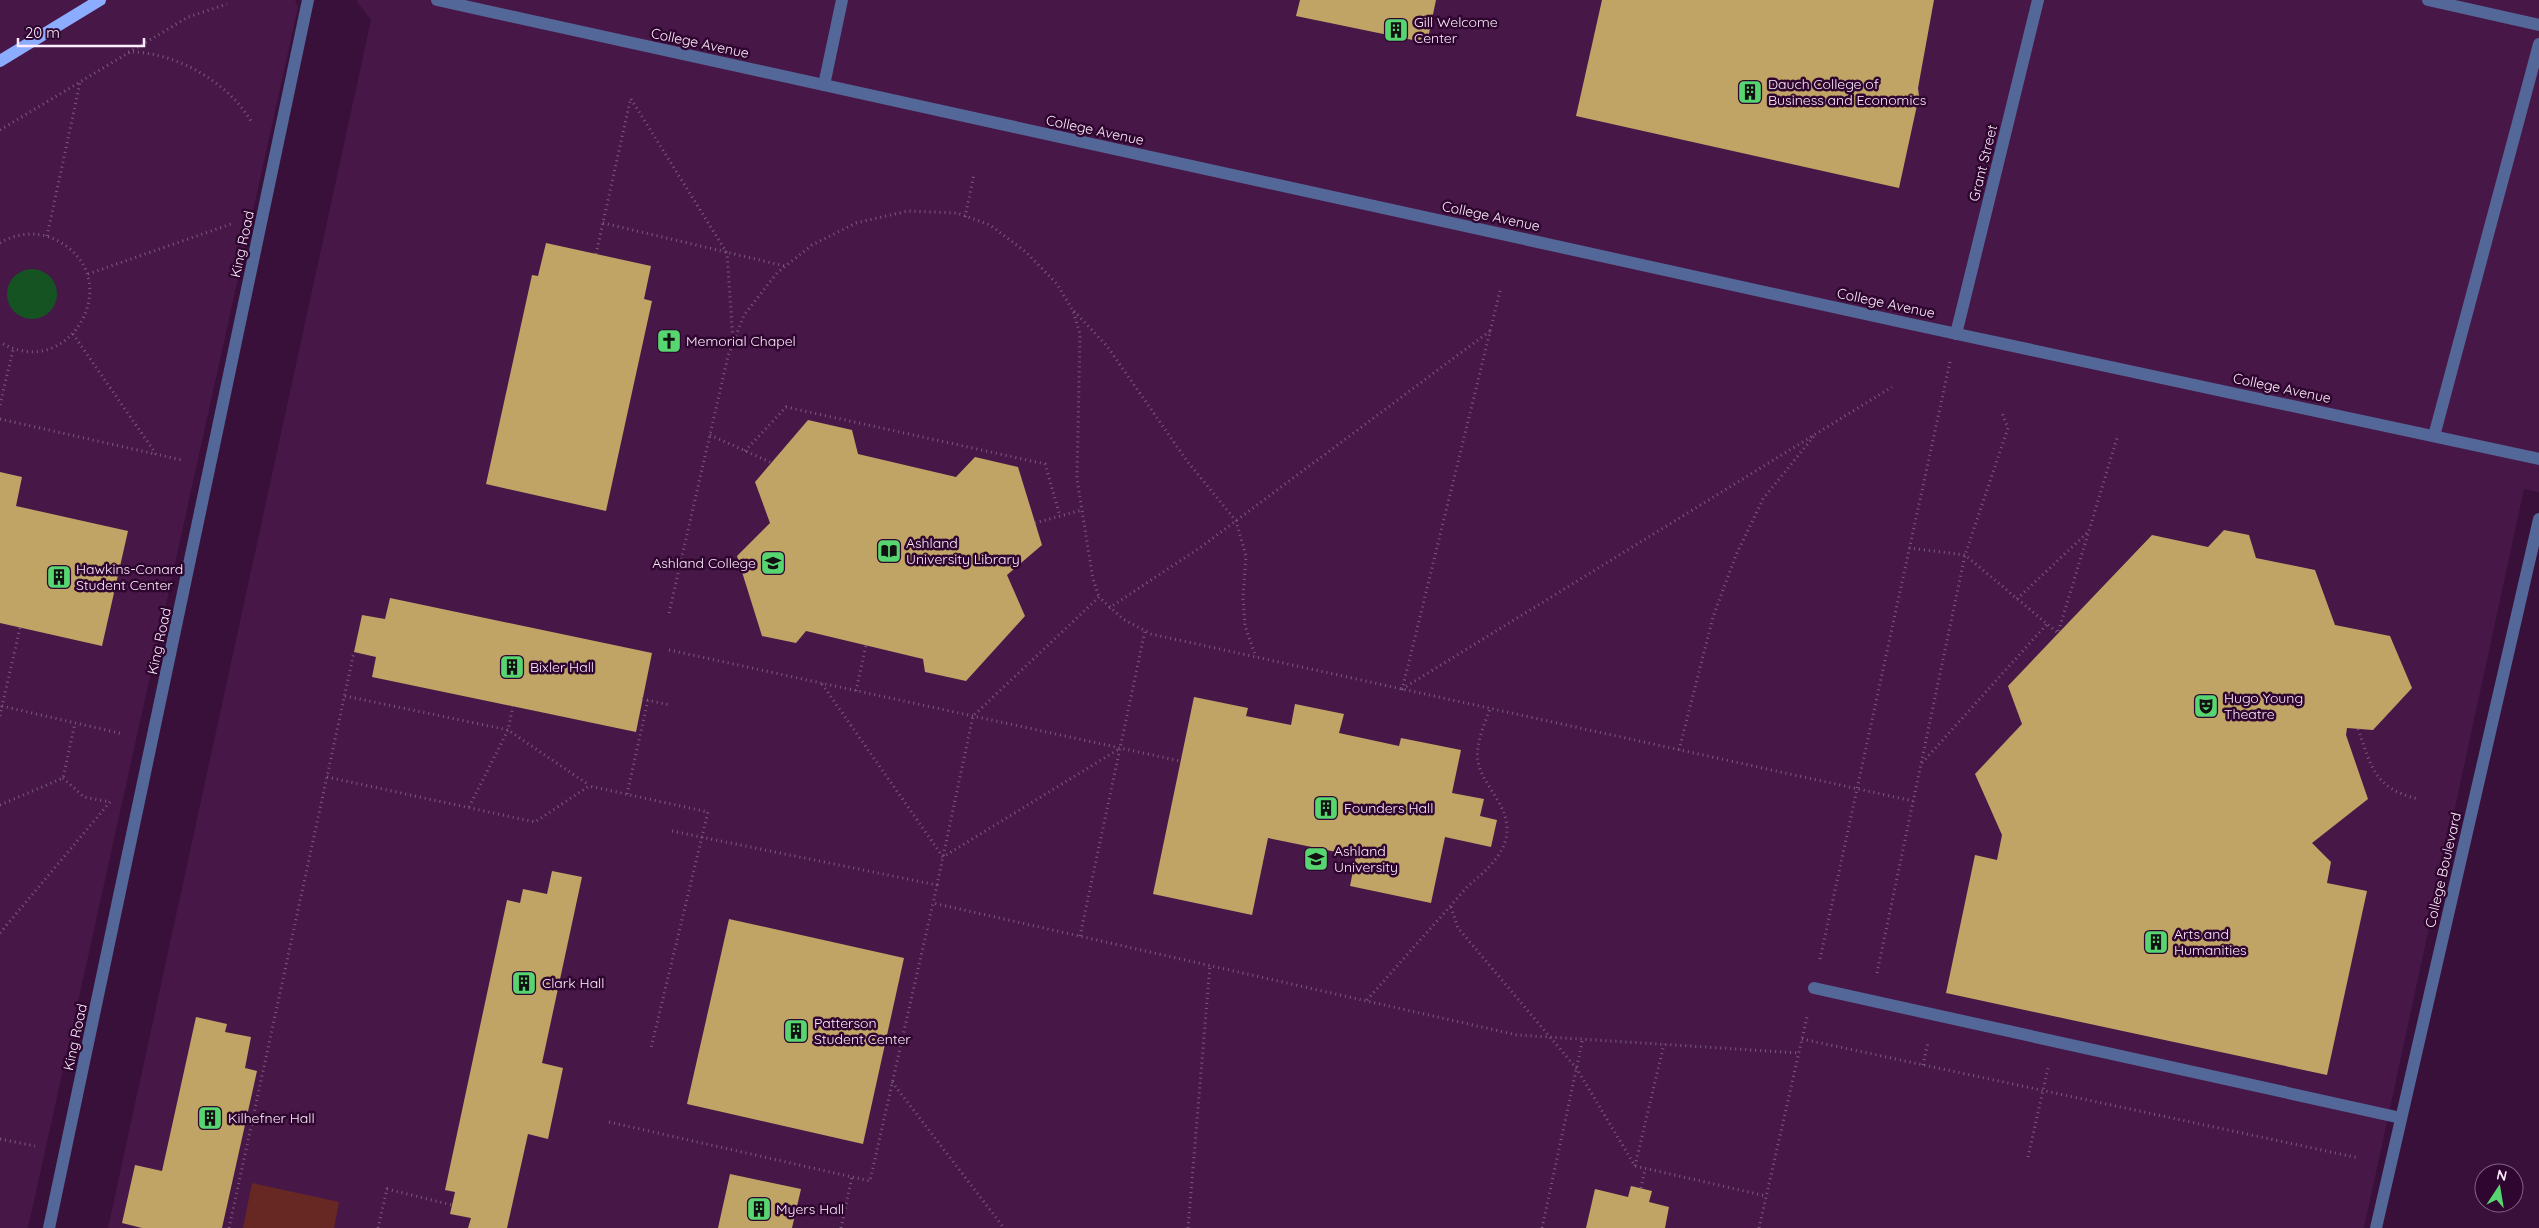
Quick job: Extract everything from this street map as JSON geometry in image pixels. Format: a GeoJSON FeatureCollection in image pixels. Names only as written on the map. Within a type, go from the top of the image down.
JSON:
{"type":"FeatureCollection","features":[{"type":"Feature","properties":{"kind":"main road"},"geometry":{"type":"LineString","coordinates":[[0,60],[100,0]]}},
{"type":"Feature","properties":{"kind":"street","name":"King Road"},"geometry":{"type":"LineString","coordinates":[[49,1228],[308,0]]}},
{"type":"Feature","properties":{"kind":"street","name":"College Avenue"},"geometry":{"type":"LineString","coordinates":[[437,0],[1956,334],[2539,459]]}},
{"type":"Feature","properties":{"kind":"street"},"geometry":{"type":"LineString","coordinates":[[824,85],[842,0]]}},
{"type":"Feature","properties":{"kind":"street","name":"Grant Street"},"geometry":{"type":"LineString","coordinates":[[1956,334],[2038,0]]}},
{"type":"Feature","properties":{"kind":"street"},"geometry":{"type":"LineString","coordinates":[[2428,0],[2454,3],[2539,26]]}},
{"type":"Feature","properties":{"kind":"street"},"geometry":{"type":"LineString","coordinates":[[2434,436],[2539,44]]}},
{"type":"Feature","properties":{"kind":"street","name":"College Boulevard"},"geometry":{"type":"LineString","coordinates":[[2376,1228],[2539,520]]}},
{"type":"Feature","properties":{"kind":"street"},"geometry":{"type":"LineString","coordinates":[[1814,988],[2401,1118]]}},
{"type":"Feature","properties":{"kind":"path"},"geometry":{"type":"LineString","coordinates":[[0,130],[188,17],[227,4]]}},
{"type":"Feature","properties":{"kind":"path"},"geometry":{"type":"LineString","coordinates":[[128,52],[146,52],[174,59],[204,75],[232,98],[248,115],[253,125]]}},
{"type":"Feature","properties":{"kind":"path"},"geometry":{"type":"LineString","coordinates":[[47,236],[80,82]]}},
{"type":"Feature","properties":{"kind":"path"},"geometry":{"type":"LineString","coordinates":[[596,254],[630,99],[727,253],[733,344]]}},
{"type":"Feature","properties":{"kind":"path"},"geometry":{"type":"LineString","coordinates":[[965,216],[974,174]]}},
{"type":"Feature","properties":{"kind":"path"},"geometry":{"type":"LineString","coordinates":[[668,613],[733,344],[744,315],[777,273],[785,266],[812,245],[856,223],[908,211],[957,213],[990,225],[1026,252],[1057,284],[1073,310],[1107,346],[1188,461],[1236,521],[1246,556],[1243,597],[1245,626],[1256,657]]}},
{"type":"Feature","properties":{"kind":"path"},"geometry":{"type":"LineString","coordinates":[[88,274],[233,223]]}},
{"type":"Feature","properties":{"kind":"path"},"geometry":{"type":"LineString","coordinates":[[603,224],[785,266]]}},
{"type":"Feature","properties":{"kind":"path"},"geometry":{"type":"LineString","coordinates":[[0,243],[8,238],[27,234],[47,236],[64,244],[78,257],[88,274],[90,290],[89,306],[83,321],[73,334],[60,344],[45,350],[13,350],[0,342]]}},
{"type":"Feature","properties":{"kind":"path"},"geometry":{"type":"LineString","coordinates":[[1402,690],[1501,287]]}},
{"type":"Feature","properties":{"kind":"path"},"geometry":{"type":"LineString","coordinates":[[1073,310],[1080,334],[1077,479],[1093,579],[1099,597],[1123,619],[1145,631],[1256,657],[1913,801]]}},
{"type":"Feature","properties":{"kind":"path"},"geometry":{"type":"LineString","coordinates":[[1109,608],[1236,521],[1490,331]]}},
{"type":"Feature","properties":{"kind":"path"},"geometry":{"type":"LineString","coordinates":[[73,334],[156,454]]}},
{"type":"Feature","properties":{"kind":"path"},"geometry":{"type":"LineString","coordinates":[[1759,1228],[1814,988],[1956,334]]}},
{"type":"Feature","properties":{"kind":"path"},"geometry":{"type":"LineString","coordinates":[[0,405],[13,350]]}},
{"type":"Feature","properties":{"kind":"path"},"geometry":{"type":"LineString","coordinates":[[1402,690],[1892,387]]}},
{"type":"Feature","properties":{"kind":"path"},"geometry":{"type":"LineString","coordinates":[[745,451],[786,407],[1045,464],[1060,516]]}},
{"type":"Feature","properties":{"kind":"path"},"geometry":{"type":"LineString","coordinates":[[1871,1001],[1965,555],[2008,428],[2002,413]]}},
{"type":"Feature","properties":{"kind":"path"},"geometry":{"type":"LineString","coordinates":[[0,419],[183,460]]}},
{"type":"Feature","properties":{"kind":"path"},"geometry":{"type":"LineString","coordinates":[[1679,750],[1713,617],[1736,556],[1763,500],[1816,434]]}},
{"type":"Feature","properties":{"kind":"path"},"geometry":{"type":"LineString","coordinates":[[710,435],[772,462]]}},
{"type":"Feature","properties":{"kind":"path"},"geometry":{"type":"LineString","coordinates":[[1909,548],[1965,555],[2058,633],[2117,438]]}},
{"type":"Feature","properties":{"kind":"path"},"geometry":{"type":"LineString","coordinates":[[1035,523],[1082,510]]}},
{"type":"Feature","properties":{"kind":"path"},"geometry":{"type":"LineString","coordinates":[[2017,599],[2089,531]]}},
{"type":"Feature","properties":{"kind":"path"},"geometry":{"type":"LineString","coordinates":[[609,1122],[870,1181],[973,716],[1099,597]]}},
{"type":"Feature","properties":{"kind":"path"},"geometry":{"type":"LineString","coordinates":[[1921,764],[2047,624]]}},
{"type":"Feature","properties":{"kind":"path"},"geometry":{"type":"LineString","coordinates":[[0,716],[20,628]]}},
{"type":"Feature","properties":{"kind":"path"},"geometry":{"type":"LineString","coordinates":[[1080,936],[1145,631]]}},
{"type":"Feature","properties":{"kind":"path"},"geometry":{"type":"LineString","coordinates":[[856,691],[866,645]]}},
{"type":"Feature","properties":{"kind":"path"},"geometry":{"type":"LineString","coordinates":[[669,650],[1180,761]]}},
{"type":"Feature","properties":{"kind":"path"},"geometry":{"type":"LineString","coordinates":[[229,1228],[354,652]]}},
{"type":"Feature","properties":{"kind":"path"},"geometry":{"type":"LineString","coordinates":[[821,683],[943,857]]}},
{"type":"Feature","properties":{"kind":"path"},"geometry":{"type":"LineString","coordinates":[[345,696],[508,730],[589,786],[708,812],[651,1048]]}},
{"type":"Feature","properties":{"kind":"path"},"geometry":{"type":"LineString","coordinates":[[642,699],[670,705]]}},
{"type":"Feature","properties":{"kind":"path"},"geometry":{"type":"LineString","coordinates":[[627,794],[648,700]]}},
{"type":"Feature","properties":{"kind":"path"},"geometry":{"type":"LineString","coordinates":[[2,706],[124,734]]}},
{"type":"Feature","properties":{"kind":"path"},"geometry":{"type":"LineString","coordinates":[[469,807],[508,730],[513,706]]}},
{"type":"Feature","properties":{"kind":"path"},"geometry":{"type":"LineString","coordinates":[[1367,1000],[1502,852],[1507,836],[1506,814],[1485,781],[1478,760],[1480,737],[1490,709]]}},
{"type":"Feature","properties":{"kind":"path"},"geometry":{"type":"LineString","coordinates":[[63,778],[75,723]]}},
{"type":"Feature","properties":{"kind":"path"},"geometry":{"type":"LineString","coordinates":[[2358,729],[2374,772],[2399,794],[2418,799]]}},
{"type":"Feature","properties":{"kind":"path"},"geometry":{"type":"LineString","coordinates":[[943,857],[1120,748]]}},
{"type":"Feature","properties":{"kind":"path"},"geometry":{"type":"LineString","coordinates":[[327,777],[535,822],[589,786]]}},
{"type":"Feature","properties":{"kind":"path"},"geometry":{"type":"LineString","coordinates":[[0,805],[63,778]]}},
{"type":"Feature","properties":{"kind":"path"},"geometry":{"type":"LineString","coordinates":[[0,933],[110,802],[84,797],[63,778]]}},
{"type":"Feature","properties":{"kind":"path"},"geometry":{"type":"LineString","coordinates":[[672,831],[937,885]]}},
{"type":"Feature","properties":{"kind":"path"},"geometry":{"type":"LineString","coordinates":[[933,903],[1517,1034],[1799,1053]]}},
{"type":"Feature","properties":{"kind":"path"},"geometry":{"type":"LineString","coordinates":[[1451,907],[1458,928],[1576,1069],[1635,1166],[1766,1196]]}},
{"type":"Feature","properties":{"kind":"path"},"geometry":{"type":"LineString","coordinates":[[1188,1228],[1210,965]]}},
{"type":"Feature","properties":{"kind":"path"},"geometry":{"type":"LineString","coordinates":[[1542,1228],[1583,1038]]}},
{"type":"Feature","properties":{"kind":"path"},"geometry":{"type":"LineString","coordinates":[[1802,1039],[2359,1158]]}},
{"type":"Feature","properties":{"kind":"path"},"geometry":{"type":"LineString","coordinates":[[2028,1157],[2054,1041]]}},
{"type":"Feature","properties":{"kind":"path"},"geometry":{"type":"LineString","coordinates":[[1635,1166],[1664,1044]]}},
{"type":"Feature","properties":{"kind":"path"},"geometry":{"type":"LineString","coordinates":[[892,1082],[1004,1228]]}},
{"type":"Feature","properties":{"kind":"path"},"geometry":{"type":"LineString","coordinates":[[0,1139],[35,1146]]}},
{"type":"Feature","properties":{"kind":"path"},"geometry":{"type":"LineString","coordinates":[[1641,1188],[1645,1168]]}},
{"type":"Feature","properties":{"kind":"path"},"geometry":{"type":"LineString","coordinates":[[841,1228],[852,1177]]}},
{"type":"Feature","properties":{"kind":"path"},"geometry":{"type":"LineString","coordinates":[[378,1228],[388,1189],[452,1205]]}},
{"type":"Feature","properties":{"kind":"shaded area"},"geometry":{"type":"Polygon","coordinates":[[[0,0],[295,0],[298,7],[28,1228],[0,1228],[0,0]]]}},
{"type":"Feature","properties":{"kind":"shaded area","name":"Ashland University"},"geometry":{"type":"Polygon","coordinates":[[[356,0],[2539,0],[2539,492],[2524,489],[2364,1228],[108,1228],[371,20],[356,0]]]}},
{"type":"Feature","properties":{"kind":"shaded area"},"geometry":{"type":"Polygon","coordinates":[[[32,269],[46,273],[53,280],[57,294],[53,308],[46,315],[32,319],[18,315],[11,308],[7,294],[11,280],[18,273],[32,269]]]}},
{"type":"Feature","properties":{"kind":"shaded area"},"geometry":{"type":"Polygon","coordinates":[[[252,1183],[339,1202],[334,1228],[243,1228],[252,1183]]]}},
{"type":"Feature","properties":{"kind":"building","name":"Gill Welcome Center"},"geometry":{"type":"Polygon","coordinates":[[[1300,0],[1436,0],[1427,43],[1296,16],[1300,0]]]}},
{"type":"Feature","properties":{"kind":"building","name":"Dauch College of Business and Economics"},"geometry":{"type":"Polygon","coordinates":[[[1602,0],[1934,0],[1918,88],[1919,96],[1899,188],[1576,116],[1602,0]]]}},
{"type":"Feature","properties":{"kind":"building","name":"Memorial Chapel"},"geometry":{"type":"Polygon","coordinates":[[[546,243],[651,266],[644,299],[652,301],[606,511],[486,484],[532,275],[538,276],[546,243]]]}},
{"type":"Feature","properties":{"kind":"building","name":"Ashland University Library"},"geometry":{"type":"Polygon","coordinates":[[[808,420],[852,430],[858,454],[956,477],[975,457],[1018,467],[1042,545],[1007,575],[1025,616],[966,681],[925,672],[923,659],[806,631],[796,643],[762,636],[737,556],[770,523],[755,482],[808,420]]]}},
{"type":"Feature","properties":{"kind":"building","name":"Hawkins-Conard Student Center"},"geometry":{"type":"Polygon","coordinates":[[[0,472],[22,477],[16,506],[128,531],[102,646],[0,623],[0,472]]]}},
{"type":"Feature","properties":{"kind":"building"},"geometry":{"type":"Polygon","coordinates":[[[2224,530],[2249,535],[2256,558],[2315,570],[2335,625],[2390,636],[2412,688],[2373,730],[2347,728],[2346,735],[2368,799],[2312,843],[2331,862],[2327,883],[2367,891],[2327,1075],[1946,993],[1975,855],[1997,860],[2002,835],[1975,774],[2022,724],[2008,686],[2152,535],[2208,547],[2224,530]]]}},
{"type":"Feature","properties":{"kind":"building","name":"Bixler Hall"},"geometry":{"type":"Polygon","coordinates":[[[390,598],[652,653],[636,732],[372,677],[376,657],[354,652],[362,615],[385,619],[390,598]]]}},
{"type":"Feature","properties":{"kind":"building","name":"Founders Hall"},"geometry":{"type":"Polygon","coordinates":[[[1194,697],[1248,708],[1246,716],[1291,725],[1295,704],[1344,714],[1339,733],[1399,746],[1401,738],[1461,750],[1452,793],[1484,799],[1480,816],[1497,820],[1491,847],[1445,837],[1431,903],[1350,886],[1356,856],[1268,838],[1252,915],[1153,894],[1194,697]]]}},
{"type":"Feature","properties":{"kind":"building","name":"Clark Hall"},"geometry":{"type":"Polygon","coordinates":[[[552,871],[582,877],[542,1063],[563,1068],[548,1139],[528,1134],[507,1228],[468,1228],[471,1218],[450,1214],[455,1192],[445,1190],[507,900],[520,903],[523,889],[547,894],[552,871]]]}},
{"type":"Feature","properties":{"kind":"building","name":"Patterson Student Center"},"geometry":{"type":"Polygon","coordinates":[[[729,919],[904,958],[863,1144],[687,1104],[729,919]]]}},
{"type":"Feature","properties":{"kind":"building","name":"Kilhefner Hall"},"geometry":{"type":"Polygon","coordinates":[[[196,1017],[227,1024],[225,1032],[251,1037],[245,1068],[257,1071],[222,1228],[142,1228],[122,1223],[135,1165],[162,1171],[196,1017]]]}},
{"type":"Feature","properties":{"kind":"building","name":"Myers Hall"},"geometry":{"type":"Polygon","coordinates":[[[730,1174],[801,1189],[792,1228],[718,1228],[730,1174]]]}},
{"type":"Feature","properties":{"kind":"building"},"geometry":{"type":"Polygon","coordinates":[[[1631,1186],[1652,1191],[1649,1202],[1669,1207],[1665,1228],[1586,1228],[1595,1189],[1628,1197],[1631,1186]]]}},
{"type":"Feature","properties":{"kind":"place","name":"Gill Welcome Center"},"geometry":{"type":"Point","coordinates":[1396,30]}},
{"type":"Feature","properties":{"kind":"place","name":"Dauch College of Business and Economics"},"geometry":{"type":"Point","coordinates":[1750,92]}},
{"type":"Feature","properties":{"kind":"place","name":"Memorial Chapel"},"geometry":{"type":"Point","coordinates":[669,341]}},
{"type":"Feature","properties":{"kind":"place","name":"Ashland University Library"},"geometry":{"type":"Point","coordinates":[889,551]}},
{"type":"Feature","properties":{"kind":"place","name":"Ashland College"},"geometry":{"type":"Point","coordinates":[773,563]}},
{"type":"Feature","properties":{"kind":"place","name":"Hawkins-Conard Student Center"},"geometry":{"type":"Point","coordinates":[59,577]}},
{"type":"Feature","properties":{"kind":"place","name":"Bixler Hall"},"geometry":{"type":"Point","coordinates":[512,667]}},
{"type":"Feature","properties":{"kind":"place","name":"Hugo Young Theatre"},"geometry":{"type":"Point","coordinates":[2206,706]}},
{"type":"Feature","properties":{"kind":"place","name":"Founders Hall"},"geometry":{"type":"Point","coordinates":[1326,808]}},
{"type":"Feature","properties":{"kind":"place","name":"Ashland University"},"geometry":{"type":"Point","coordinates":[1316,859]}},
{"type":"Feature","properties":{"kind":"place","name":"Arts and Humanities"},"geometry":{"type":"Point","coordinates":[2156,942]}},
{"type":"Feature","properties":{"kind":"place","name":"Clark Hall"},"geometry":{"type":"Point","coordinates":[524,983]}},
{"type":"Feature","properties":{"kind":"place","name":"Patterson Student Center"},"geometry":{"type":"Point","coordinates":[796,1031]}},
{"type":"Feature","properties":{"kind":"place","name":"Kilhefner Hall"},"geometry":{"type":"Point","coordinates":[210,1118]}},
{"type":"Feature","properties":{"kind":"place","name":"Myers Hall"},"geometry":{"type":"Point","coordinates":[759,1209]}}]}
